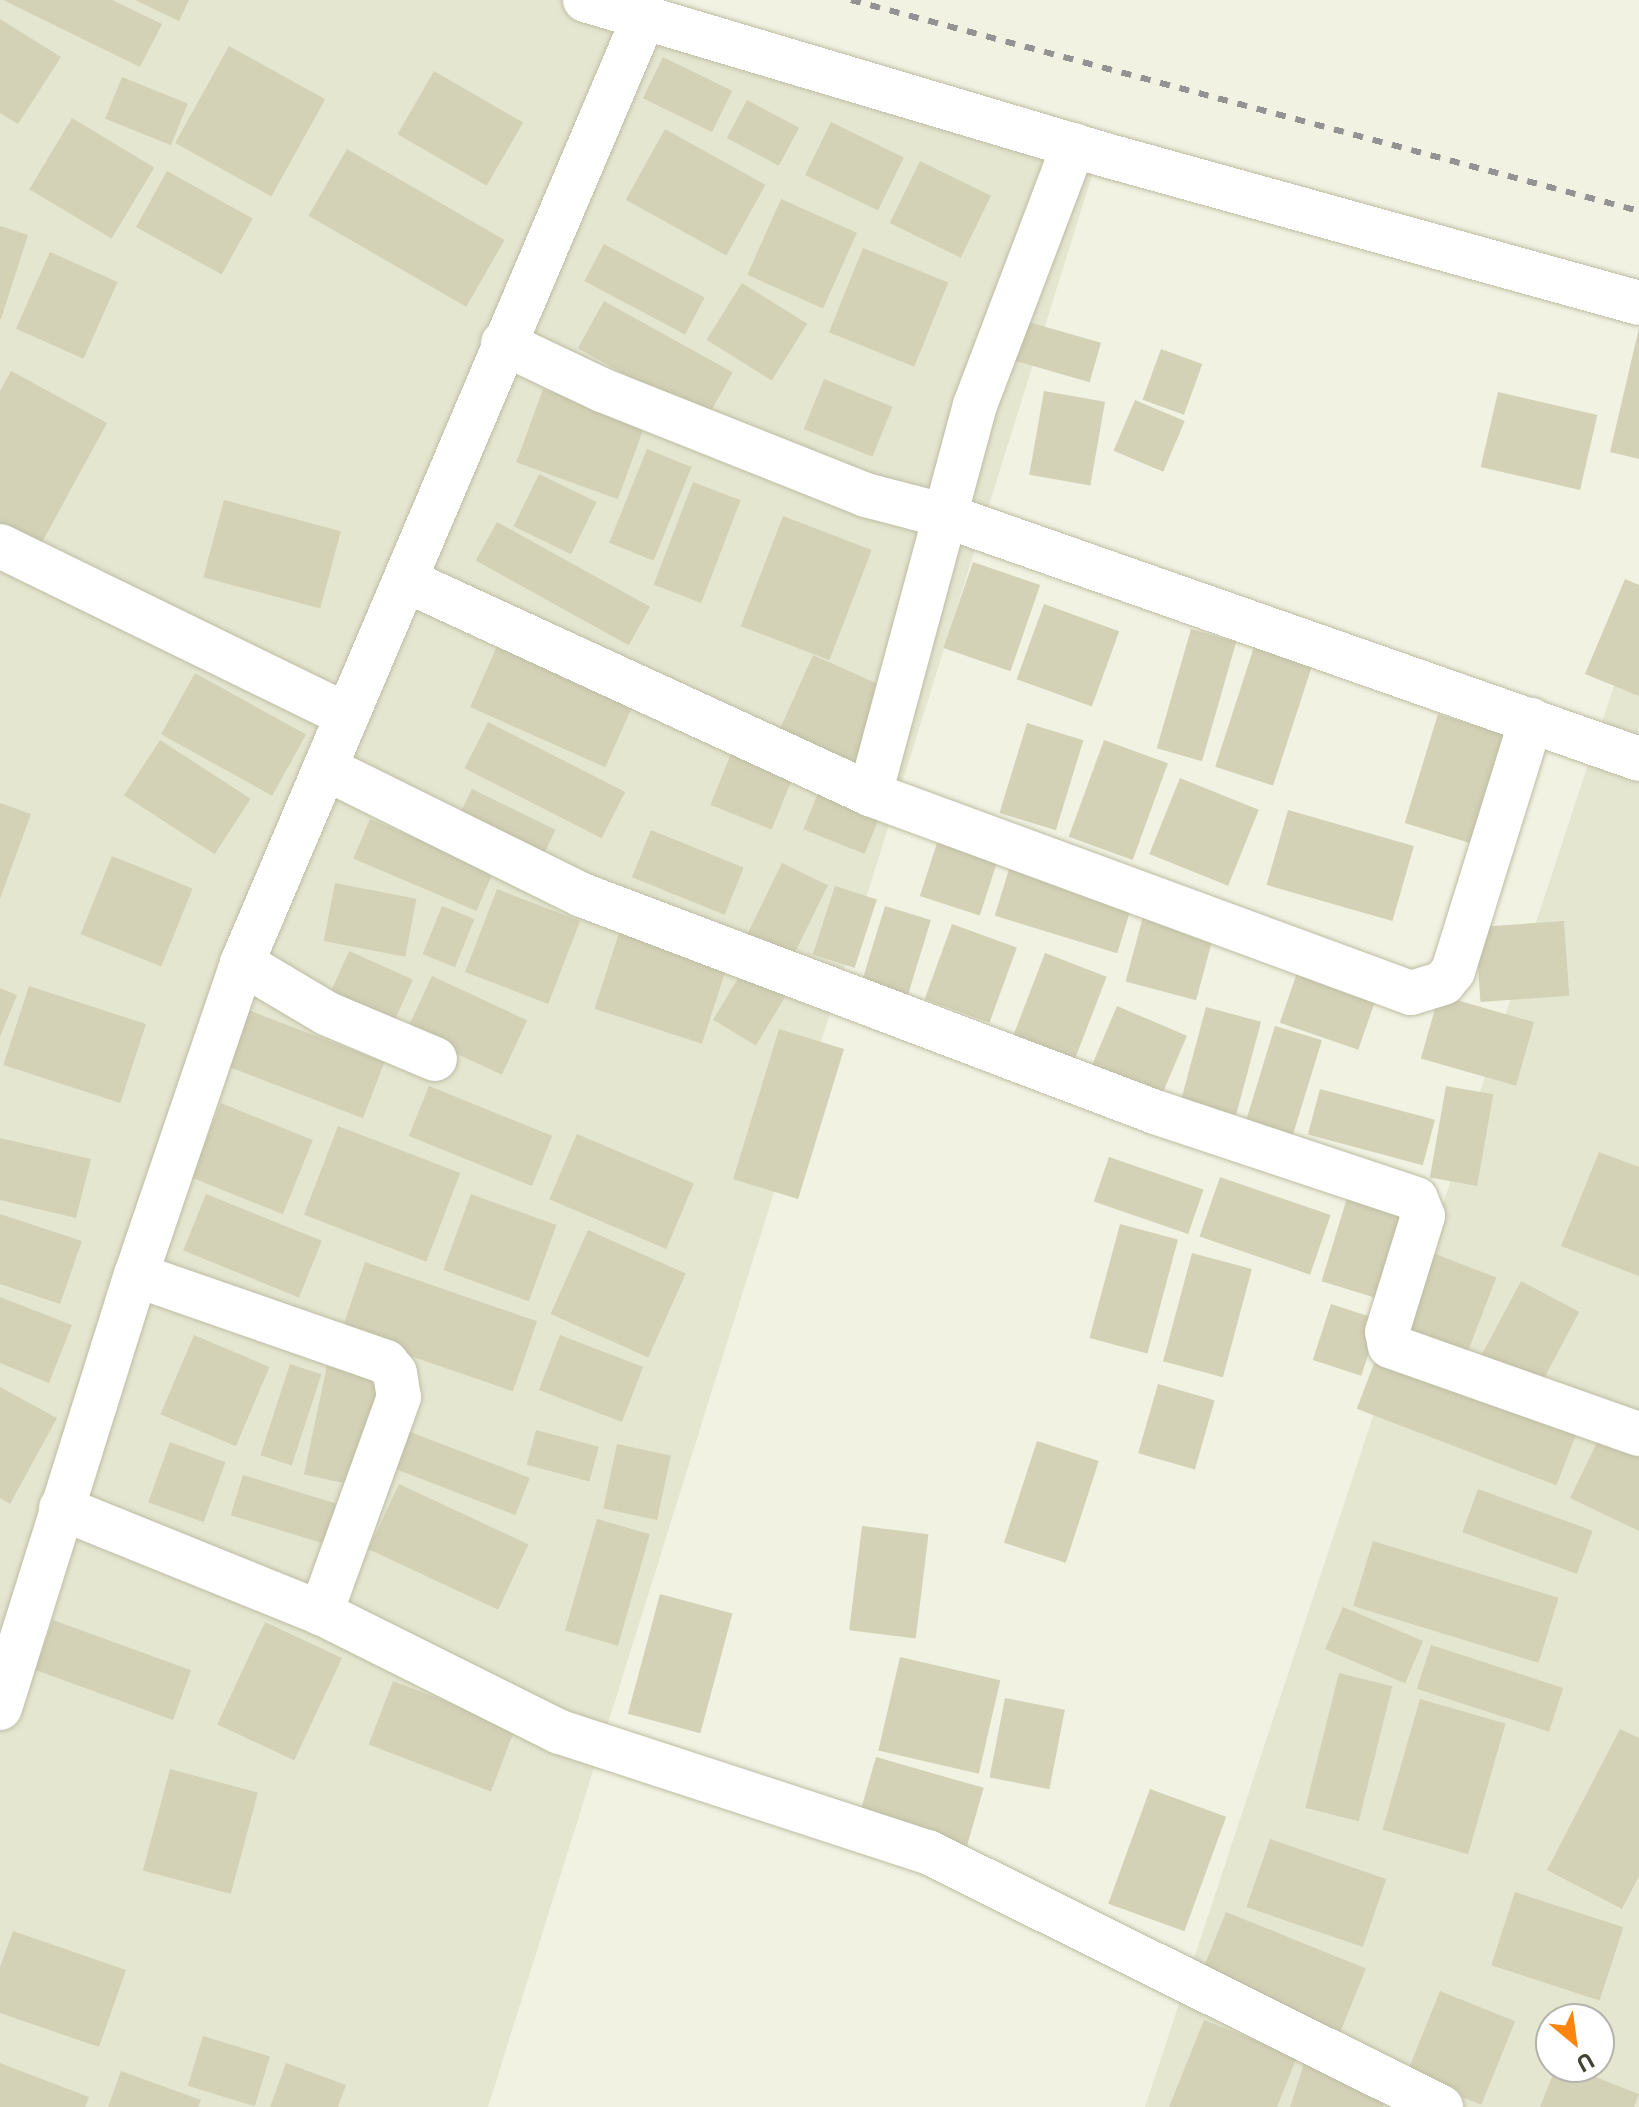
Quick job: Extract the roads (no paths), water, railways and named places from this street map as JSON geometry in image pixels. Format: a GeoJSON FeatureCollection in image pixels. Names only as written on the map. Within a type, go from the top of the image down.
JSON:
{"type":"FeatureCollection","features":[{"type":"Feature","properties":{"kind":"street"},"geometry":{"type":"LineString","coordinates":[[585,0],[645,15],[1074,145],[1639,303]]}},
{"type":"Feature","properties":{"kind":"street"},"geometry":{"type":"LineString","coordinates":[[0,1708],[136,1275],[242,963],[345,714],[645,15]]}},
{"type":"Feature","properties":{"kind":"street"},"geometry":{"type":"LineString","coordinates":[[870,794],[975,405],[1074,145]]}},
{"type":"Feature","properties":{"kind":"street"},"geometry":{"type":"LineString","coordinates":[[503,343],[602,390],[866,495],[946,516],[1639,759]]}},
{"type":"Feature","properties":{"kind":"street"},"geometry":{"type":"LineString","coordinates":[[0,546],[345,714]]}},
{"type":"Feature","properties":{"kind":"street"},"geometry":{"type":"LineString","coordinates":[[405,580],[870,794],[1411,993],[1425,992],[1443,983],[1453,971],[1531,720]]}},
{"type":"Feature","properties":{"kind":"street"},"geometry":{"type":"LineString","coordinates":[[325,768],[582,895],[1155,1112],[1416,1199],[1423,1216],[1387,1332],[1390,1346],[1639,1434]]}},
{"type":"Feature","properties":{"kind":"street"},"geometry":{"type":"LineString","coordinates":[[242,963],[328,1014],[435,1059]]}},
{"type":"Feature","properties":{"kind":"street"},"geometry":{"type":"LineString","coordinates":[[136,1275],[386,1362],[395,1373],[399,1397],[321,1613]]}},
{"type":"Feature","properties":{"kind":"street"},"geometry":{"type":"LineString","coordinates":[[61,1508],[321,1613],[560,1732],[928,1852],[1441,2107]]}},
{"type":"Feature","properties":{"kind":"railway"},"geometry":{"type":"LineString","coordinates":[[851,0],[1639,211]]}}]}
